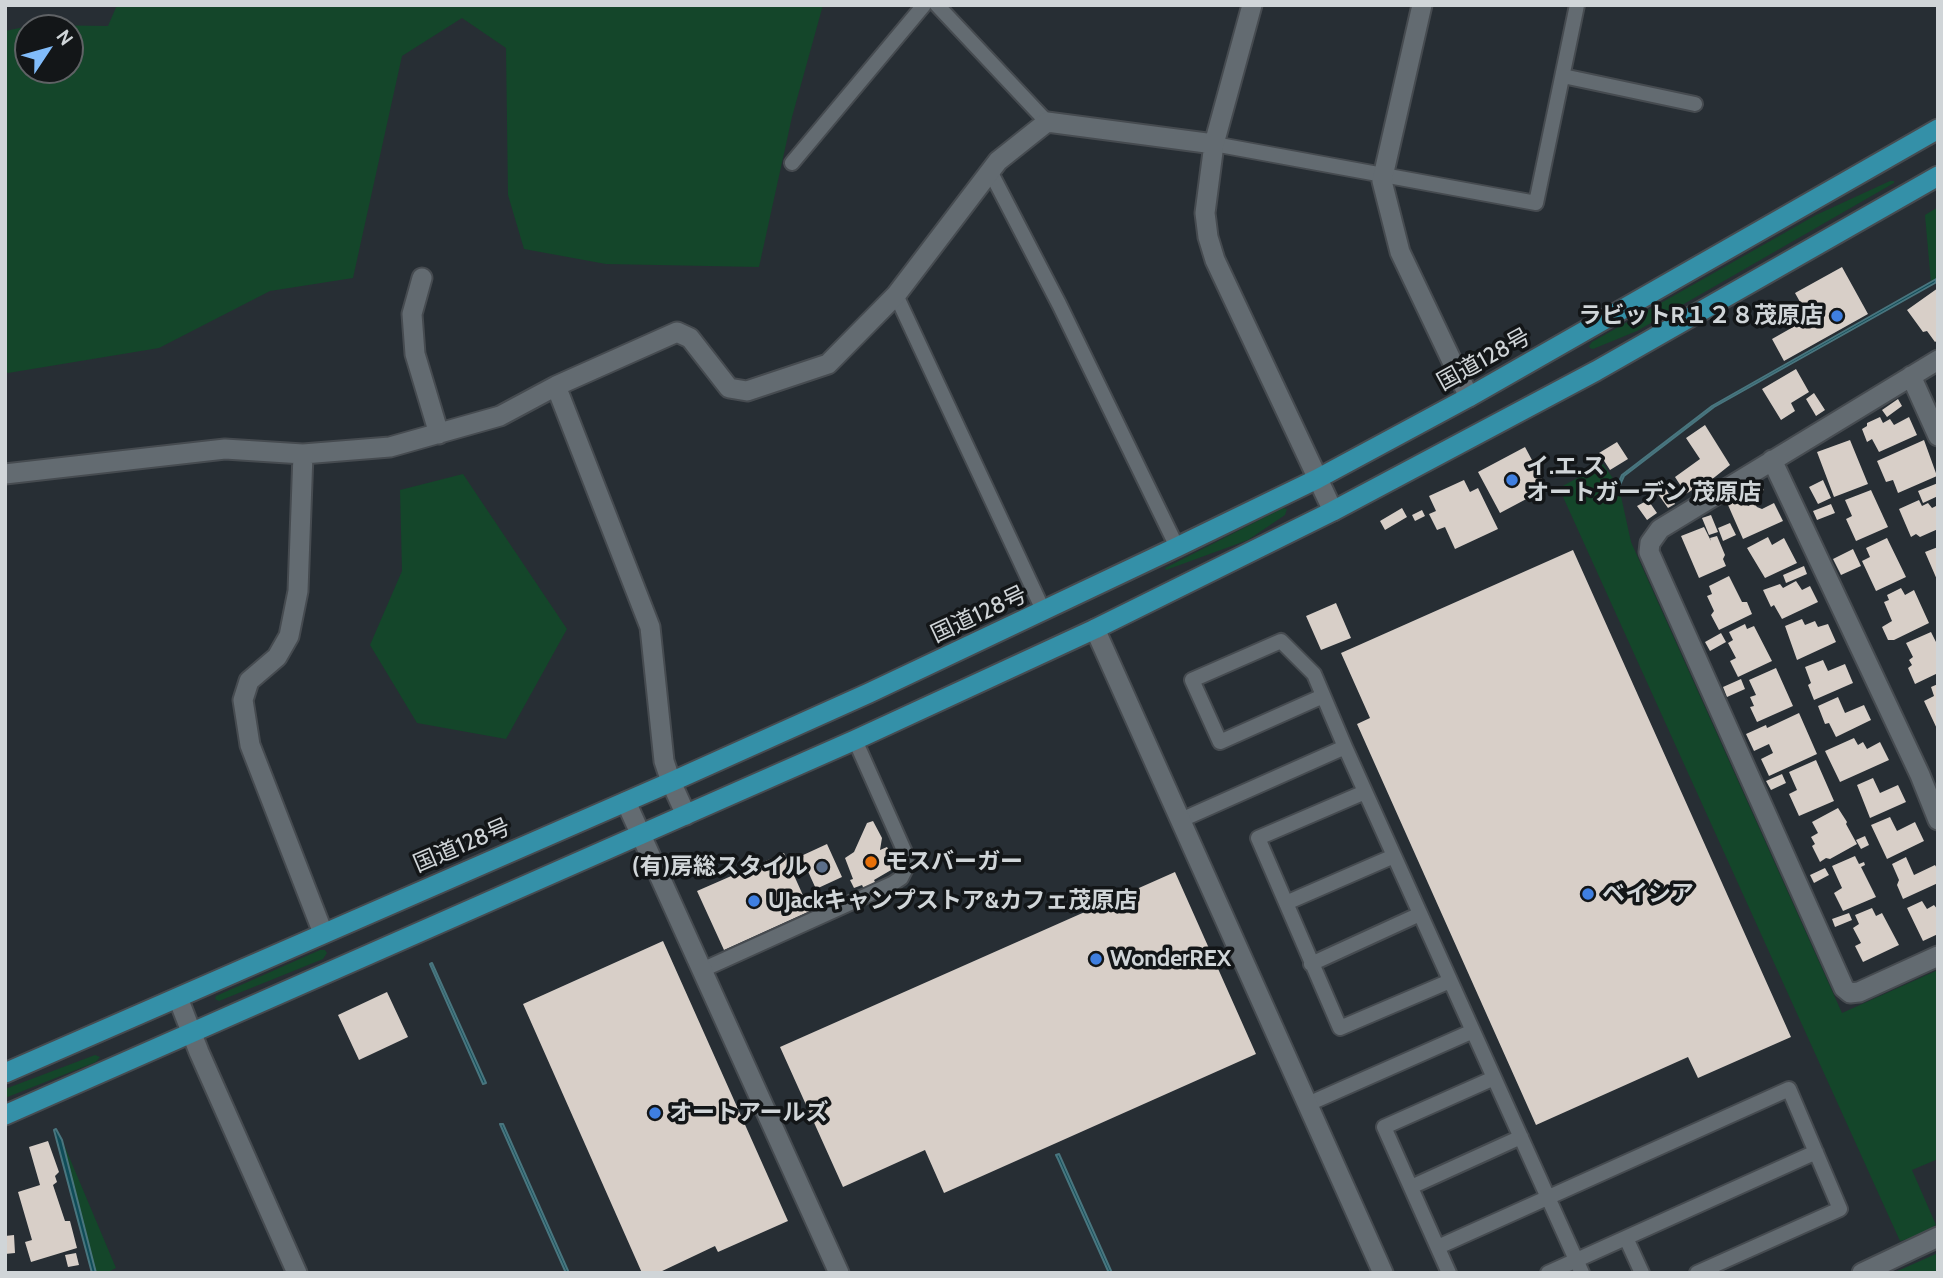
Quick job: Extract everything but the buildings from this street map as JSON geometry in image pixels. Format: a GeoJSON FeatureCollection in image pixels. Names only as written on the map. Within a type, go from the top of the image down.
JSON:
{"type":"FeatureCollection","features":[{"type":"Feature","properties":{"kind":"highway","name":"国道128号"},"geometry":{"type":"LineString","coordinates":[[5,1073],[671,782],[1044,612],[1317,479],[1469,397],[1938,129]]}},
{"type":"Feature","properties":{"kind":"highway"},"geometry":{"type":"LineString","coordinates":[[5,1115],[687,815],[1095,629],[1333,511],[1596,371],[1938,176]]}},
{"type":"Feature","properties":{"kind":"street"},"geometry":{"type":"LineString","coordinates":[[1252,5],[1214,144],[1205,213],[1208,237],[1215,260],[1333,511]]}},
{"type":"Feature","properties":{"kind":"street"},"geometry":{"type":"LineString","coordinates":[[1422,5],[1382,181],[1400,252],[1469,397]]}},
{"type":"Feature","properties":{"kind":"street"},"geometry":{"type":"LineString","coordinates":[[5,474],[225,449],[303,454],[390,447],[500,416],[556,386],[677,332],[690,338],[729,388],[747,391],[828,364],[896,295],[998,161],[1047,122],[1214,144]]}},
{"type":"Feature","properties":{"kind":"street"},"geometry":{"type":"LineString","coordinates":[[422,278],[412,314],[415,354],[439,434]]}},
{"type":"Feature","properties":{"kind":"street"},"geometry":{"type":"LineString","coordinates":[[1938,360],[1660,529],[1650,543],[1649,552],[1844,988],[1850,993],[1859,992],[1938,956]]}},
{"type":"Feature","properties":{"kind":"street"},"geometry":{"type":"LineString","coordinates":[[1911,376],[1938,436]]}},
{"type":"Feature","properties":{"kind":"street"},"geometry":{"type":"LineString","coordinates":[[556,386],[650,627],[664,761],[687,815]]}},
{"type":"Feature","properties":{"kind":"street"},"geometry":{"type":"LineString","coordinates":[[303,454],[298,591],[289,636],[277,657],[249,681],[243,700],[250,745],[323,933]]}},
{"type":"Feature","properties":{"kind":"street"},"geometry":{"type":"LineString","coordinates":[[1772,460],[1929,771],[1938,820]]}},
{"type":"Feature","properties":{"kind":"street"},"geometry":{"type":"LineString","coordinates":[[1095,629],[1383,1273]]}},
{"type":"Feature","properties":{"kind":"street"},"geometry":{"type":"LineString","coordinates":[[626,802],[839,1273]]}},
{"type":"Feature","properties":{"kind":"street"},"geometry":{"type":"LineString","coordinates":[[178,998],[297,1273]]}},
{"type":"Feature","properties":{"kind":"street"},"geometry":{"type":"LineString","coordinates":[[1862,1273],[1938,1237]]}},
{"type":"Feature","properties":{"kind":"lane"},"geometry":{"type":"LineString","coordinates":[[792,163],[924,5]]}},
{"type":"Feature","properties":{"kind":"lane"},"geometry":{"type":"LineString","coordinates":[[937,5],[1047,122]]}},
{"type":"Feature","properties":{"kind":"lane"},"geometry":{"type":"LineString","coordinates":[[1214,144],[1536,203],[1577,5]]}},
{"type":"Feature","properties":{"kind":"lane"},"geometry":{"type":"LineString","coordinates":[[1563,76],[1695,104]]}},
{"type":"Feature","properties":{"kind":"lane"},"geometry":{"type":"LineString","coordinates":[[990,171],[1059,304],[1177,547]]}},
{"type":"Feature","properties":{"kind":"lane"},"geometry":{"type":"LineString","coordinates":[[896,295],[1044,612]]}},
{"type":"Feature","properties":{"kind":"lane"},"geometry":{"type":"LineString","coordinates":[[1323,696],[1220,742],[1192,680],[1281,641],[1314,674],[1579,1266]]}},
{"type":"Feature","properties":{"kind":"lane"},"geometry":{"type":"LineString","coordinates":[[702,970],[892,884],[901,877],[907,857],[855,740]]}},
{"type":"Feature","properties":{"kind":"lane"},"geometry":{"type":"LineString","coordinates":[[1181,820],[1345,747]]}},
{"type":"Feature","properties":{"kind":"lane"},"geometry":{"type":"LineString","coordinates":[[1365,792],[1258,838],[1311,964],[1340,1028],[1450,981]]}},
{"type":"Feature","properties":{"kind":"lane"},"geometry":{"type":"LineString","coordinates":[[1286,903],[1394,856]]}},
{"type":"Feature","properties":{"kind":"lane"},"geometry":{"type":"LineString","coordinates":[[1311,964],[1420,914]]}},
{"type":"Feature","properties":{"kind":"lane"},"geometry":{"type":"LineString","coordinates":[[1308,1104],[1473,1031]]}},
{"type":"Feature","properties":{"kind":"lane"},"geometry":{"type":"LineString","coordinates":[[1449,1273],[1384,1127],[1494,1078]]}},
{"type":"Feature","properties":{"kind":"lane"},"geometry":{"type":"LineString","coordinates":[[1438,1247],[1789,1089],[1840,1209],[1697,1273]]}},
{"type":"Feature","properties":{"kind":"lane"},"geometry":{"type":"LineString","coordinates":[[1411,1187],[1521,1137]]}},
{"type":"Feature","properties":{"kind":"lane"},"geometry":{"type":"LineString","coordinates":[[1548,1273],[1579,1266],[1626,1238],[1816,1152]]}},
{"type":"Feature","properties":{"kind":"lane"},"geometry":{"type":"LineString","coordinates":[[1626,1238],[1642,1273]]}},
{"type":"Feature","properties":{"kind":"green space"},"geometry":{"type":"Polygon","coordinates":[[[117,5],[823,5],[792,117],[759,267],[606,264],[524,249],[508,195],[506,48],[462,18],[402,56],[353,278],[270,291],[159,348],[8,373],[5,371],[5,31],[14,29],[14,84],[84,84],[84,26],[108,26],[117,5]]]}},
{"type":"Feature","properties":{"kind":"green space"},"geometry":{"type":"Polygon","coordinates":[[[1890,181],[1894,183],[1637,331],[1590,348],[1592,342],[1816,215],[1890,181]]]}},
{"type":"Feature","properties":{"kind":"green space"},"geometry":{"type":"Polygon","coordinates":[[[1938,207],[1938,278],[1931,283],[1925,215],[1938,207]]]}},
{"type":"Feature","properties":{"kind":"green space"},"geometry":{"type":"Polygon","coordinates":[[[1603,464],[1619,487],[1631,542],[1842,1013],[1938,970],[1938,1159],[1912,1170],[1936,1225],[1914,1238],[1900,1241],[1559,488],[1603,464]]]}},
{"type":"Feature","properties":{"kind":"green space"},"geometry":{"type":"Polygon","coordinates":[[[463,474],[567,629],[506,739],[417,723],[370,645],[402,571],[400,490],[463,474]]]}},
{"type":"Feature","properties":{"kind":"green space"},"geometry":{"type":"Polygon","coordinates":[[[1283,508],[1287,509],[1285,515],[1248,540],[1166,570],[1165,568],[1283,508]]]}},
{"type":"Feature","properties":{"kind":"green space"},"geometry":{"type":"Polygon","coordinates":[[[320,950],[327,953],[323,959],[219,1001],[215,999],[216,996],[320,950]]]}},
{"type":"Feature","properties":{"kind":"green space"},"geometry":{"type":"Polygon","coordinates":[[[95,1055],[100,1057],[96,1062],[5,1098],[5,1089],[95,1055]]]}},
{"type":"Feature","properties":{"kind":"green space"},"geometry":{"type":"Polygon","coordinates":[[[62,1140],[116,1268],[106,1273],[96,1273],[62,1140]]]}},
{"type":"Feature","properties":{"kind":"green space"},"geometry":{"type":"Polygon","coordinates":[[[1938,1253],[1938,1271],[1893,1273],[1938,1253]]]}},
{"type":"Feature","properties":{"kind":"water"},"geometry":{"type":"Polygon","coordinates":[[[1938,278],[1935,283],[1714,407],[1624,476],[1619,487],[1617,486],[1622,475],[1712,406],[1938,278]]]}},
{"type":"Feature","properties":{"kind":"water"},"geometry":{"type":"Polygon","coordinates":[[[432,963],[486,1083],[483,1084],[430,964],[432,963]]]}},
{"type":"Feature","properties":{"kind":"water"},"geometry":{"type":"Polygon","coordinates":[[[500,1124],[503,1124],[569,1273],[566,1273],[500,1124]]]}},
{"type":"Feature","properties":{"kind":"water"},"geometry":{"type":"Polygon","coordinates":[[[56,1129],[62,1140],[96,1273],[92,1273],[54,1130],[56,1129]]]}},
{"type":"Feature","properties":{"kind":"water"},"geometry":{"type":"Polygon","coordinates":[[[1059,1154],[1112,1273],[1109,1273],[1056,1155],[1059,1154]]]}},
{"type":"Feature","properties":{"kind":"place","name":"ラビットR１２８茂原店"},"geometry":{"type":"Point","coordinates":[1837,316]}},
{"type":"Feature","properties":{"kind":"place","name":"イ.エ.ス オートガーデン 茂原店"},"geometry":{"type":"Point","coordinates":[1512,480]}},
{"type":"Feature","properties":{"kind":"place","name":"モスバーガー"},"geometry":{"type":"Point","coordinates":[871,862]}},
{"type":"Feature","properties":{"kind":"place","name":"(有)房総スタイル"},"geometry":{"type":"Point","coordinates":[822,867]}},
{"type":"Feature","properties":{"kind":"place","name":"ベイシア"},"geometry":{"type":"Point","coordinates":[1588,894]}},
{"type":"Feature","properties":{"kind":"place","name":"UJackキャンプストア&カフェ茂原店"},"geometry":{"type":"Point","coordinates":[754,901]}},
{"type":"Feature","properties":{"kind":"place","name":"WonderREX"},"geometry":{"type":"Point","coordinates":[1096,959]}},
{"type":"Feature","properties":{"kind":"place","name":"オートアールズ"},"geometry":{"type":"Point","coordinates":[655,1113]}}]}
